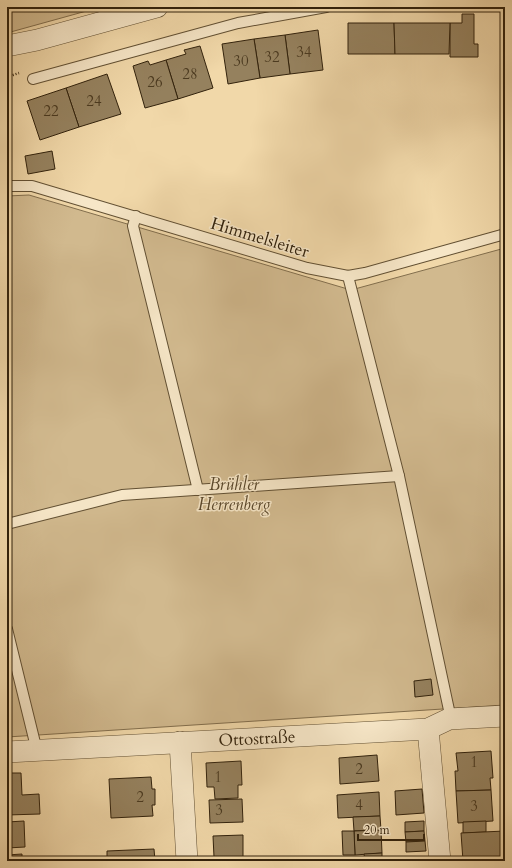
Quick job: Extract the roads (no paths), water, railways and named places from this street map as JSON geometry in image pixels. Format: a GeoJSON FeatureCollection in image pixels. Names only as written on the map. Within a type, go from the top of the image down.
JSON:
{"type":"FeatureCollection","features":[{"type":"Feature","properties":{"kind":"street"},"geometry":{"type":"LineString","coordinates":[[7,46],[37,40],[157,7]]}},
{"type":"Feature","properties":{"kind":"street","name":"Ottostraße"},"geometry":{"type":"LineString","coordinates":[[7,752],[428,730],[449,719],[505,716]]}},
{"type":"Feature","properties":{"kind":"street"},"geometry":{"type":"LineString","coordinates":[[428,730],[440,861]]}},
{"type":"Feature","properties":{"kind":"street"},"geometry":{"type":"LineString","coordinates":[[180,742],[187,861]]}},
{"type":"Feature","properties":{"kind":"lane"},"geometry":{"type":"LineString","coordinates":[[33,79],[238,23],[326,7]]}},
{"type":"Feature","properties":{"kind":"lane","name":"Himmelsleiter"},"geometry":{"type":"LineString","coordinates":[[7,186],[32,186],[307,268],[348,276],[365,273],[505,234]]}},
{"type":"Feature","properties":{"kind":"lane"},"geometry":{"type":"LineString","coordinates":[[136,216],[133,226],[198,490]]}},
{"type":"Feature","properties":{"kind":"lane"},"geometry":{"type":"LineString","coordinates":[[348,276],[399,476],[449,710],[449,719]]}},
{"type":"Feature","properties":{"kind":"lane"},"geometry":{"type":"LineString","coordinates":[[7,524],[122,495],[399,476]]}},
{"type":"Feature","properties":{"kind":"lane"},"geometry":{"type":"LineString","coordinates":[[7,629],[37,750]]}},
{"type":"Feature","properties":{"kind":"park label","name":"Brühler Herrenberg"},"geometry":{"type":"Point","coordinates":[234,494]}}]}
